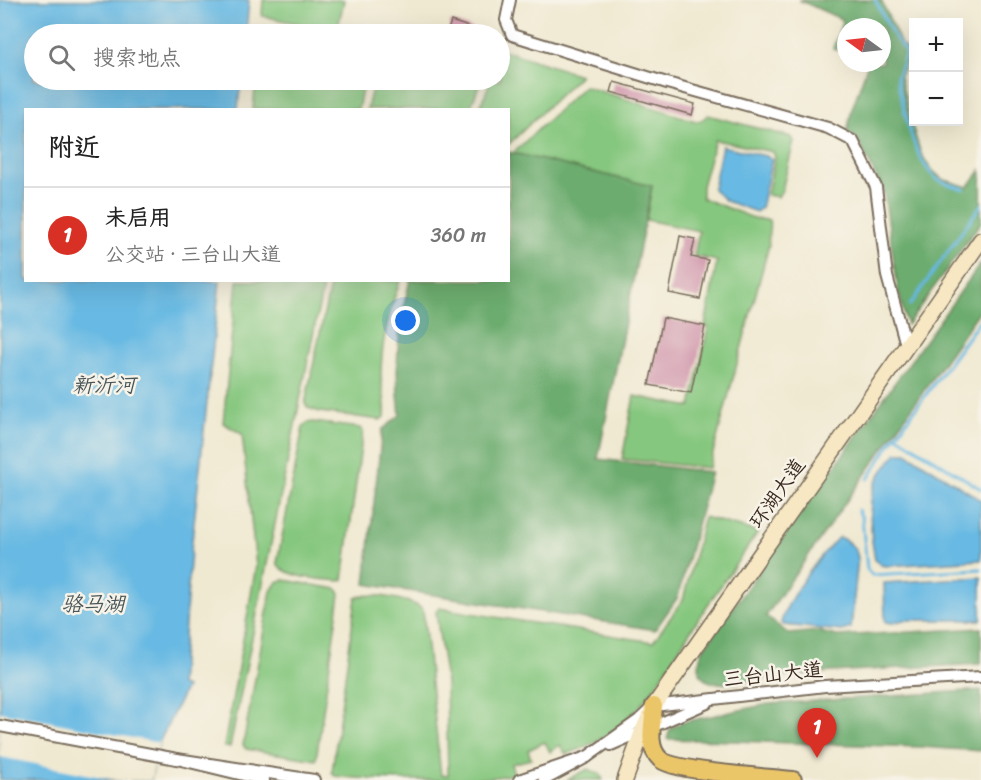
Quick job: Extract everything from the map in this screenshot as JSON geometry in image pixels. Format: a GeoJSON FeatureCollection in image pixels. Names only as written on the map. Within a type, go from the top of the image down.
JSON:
{"type":"FeatureCollection","features":[{"type":"Feature","properties":{"kind":"main road","name":"环湖大道"},"geometry":{"type":"LineString","coordinates":[[654,706],[981,240]]}},
{"type":"Feature","properties":{"kind":"main road"},"geometry":{"type":"LineString","coordinates":[[625,780],[648,728],[654,706]]}},
{"type":"Feature","properties":{"kind":"main road"},"geometry":{"type":"LineString","coordinates":[[648,728],[659,759],[669,765],[793,780]]}},
{"type":"Feature","properties":{"kind":"street"},"geometry":{"type":"LineString","coordinates":[[508,24],[506,20],[510,0]]}},
{"type":"Feature","properties":{"kind":"street"},"geometry":{"type":"LineString","coordinates":[[510,30],[512,35],[668,83],[828,128],[853,141],[876,187],[887,276],[906,345]]}},
{"type":"Feature","properties":{"kind":"street","name":"三台山大道"},"geometry":{"type":"LineString","coordinates":[[654,706],[825,686],[981,677]]}},
{"type":"Feature","properties":{"kind":"street"},"geometry":{"type":"LineString","coordinates":[[544,780],[648,728],[719,698]]}},
{"type":"Feature","properties":{"kind":"street"},"geometry":{"type":"LineString","coordinates":[[519,780],[587,757],[639,720],[654,706]]}},
{"type":"Feature","properties":{"kind":"street"},"geometry":{"type":"LineString","coordinates":[[0,726],[177,759],[264,780]]}},
{"type":"Feature","properties":{"kind":"street"},"geometry":{"type":"LineString","coordinates":[[219,768],[314,780]]}},
{"type":"Feature","properties":{"kind":"green space"},"geometry":{"type":"Polygon","coordinates":[[[263,0],[344,0],[339,24],[300,24],[262,16],[263,0]]]}},
{"type":"Feature","properties":{"kind":"green space"},"geometry":{"type":"Polygon","coordinates":[[[799,0],[881,0],[889,18],[839,18],[799,0]]]}},
{"type":"Feature","properties":{"kind":"green space"},"geometry":{"type":"Polygon","coordinates":[[[891,22],[901,44],[909,51],[909,57],[900,76],[909,114],[909,126],[912,126],[921,154],[931,169],[942,179],[968,187],[981,170],[981,222],[907,325],[898,290],[884,193],[857,138],[847,132],[865,72],[891,72],[891,22]]]}},
{"type":"Feature","properties":{"kind":"green space"},"geometry":{"type":"Polygon","coordinates":[[[837,37],[837,50],[833,48],[837,37]]]}},
{"type":"Feature","properties":{"kind":"green space"},"geometry":{"type":"Polygon","coordinates":[[[510,52],[580,75],[510,143],[510,108],[479,108],[487,90],[510,90],[510,52]]]}},
{"type":"Feature","properties":{"kind":"green space"},"geometry":{"type":"Polygon","coordinates":[[[584,86],[699,122],[708,115],[791,137],[794,141],[782,190],[778,197],[767,195],[775,157],[773,152],[715,140],[702,186],[702,198],[756,219],[769,220],[769,245],[709,468],[622,459],[634,396],[691,407],[708,327],[705,326],[717,261],[694,256],[699,231],[646,220],[652,186],[513,153],[584,86]]]}},
{"type":"Feature","properties":{"kind":"green space"},"geometry":{"type":"Polygon","coordinates":[[[255,90],[362,90],[358,108],[253,108],[255,90]]]}},
{"type":"Feature","properties":{"kind":"green space"},"geometry":{"type":"Polygon","coordinates":[[[372,90],[477,90],[470,108],[367,108],[372,90]]]}},
{"type":"Feature","properties":{"kind":"green space"},"geometry":{"type":"Polygon","coordinates":[[[510,152],[652,186],[598,459],[711,472],[678,597],[655,630],[365,584],[382,430],[400,415],[397,382],[402,317],[410,282],[510,282],[510,152]]]}},
{"type":"Feature","properties":{"kind":"green space"},"geometry":{"type":"Polygon","coordinates":[[[981,263],[981,309],[766,616],[789,634],[817,631],[837,636],[981,628],[981,664],[805,674],[733,683],[715,683],[704,679],[699,667],[703,649],[981,263]]]}},
{"type":"Feature","properties":{"kind":"green space"},"geometry":{"type":"Polygon","coordinates":[[[237,282],[324,282],[230,747],[224,747],[256,566],[242,434],[223,423],[237,282]]]}},
{"type":"Feature","properties":{"kind":"green space"},"geometry":{"type":"Polygon","coordinates":[[[331,282],[400,282],[389,316],[381,363],[385,417],[380,420],[320,412],[308,408],[305,404],[331,282]]]}},
{"type":"Feature","properties":{"kind":"green space"},"geometry":{"type":"Polygon","coordinates":[[[313,422],[360,428],[363,431],[343,580],[338,581],[295,575],[281,568],[277,563],[303,427],[313,422]]]}},
{"type":"Feature","properties":{"kind":"green space"},"geometry":{"type":"Polygon","coordinates":[[[704,517],[758,532],[655,687],[627,720],[610,733],[590,745],[566,754],[560,745],[550,752],[545,742],[528,750],[531,759],[511,764],[514,774],[494,777],[454,780],[384,780],[335,776],[332,772],[356,598],[370,596],[391,598],[419,606],[423,610],[441,775],[448,775],[446,683],[436,612],[439,608],[653,642],[683,600],[704,517]]]}},
{"type":"Feature","properties":{"kind":"green space"},"geometry":{"type":"Polygon","coordinates":[[[284,580],[337,589],[340,594],[316,760],[246,749],[243,745],[271,591],[277,582],[284,580]]]}},
{"type":"Feature","properties":{"kind":"green space"},"geometry":{"type":"Polygon","coordinates":[[[981,690],[981,751],[667,739],[670,729],[683,722],[768,704],[981,690]]]}},
{"type":"Feature","properties":{"kind":"green space"},"geometry":{"type":"Polygon","coordinates":[[[588,769],[600,774],[603,780],[567,780],[588,769]]]}},
{"type":"Feature","properties":{"kind":"water"},"geometry":{"type":"Polygon","coordinates":[[[0,0],[249,0],[247,24],[24,24],[24,90],[240,90],[238,108],[24,108],[24,282],[220,282],[191,551],[180,685],[186,687],[159,743],[151,780],[0,780],[0,0]]]}},
{"type":"Feature","properties":{"kind":"water"},"geometry":{"type":"Polygon","coordinates":[[[722,146],[772,159],[761,208],[756,212],[726,201],[713,189],[722,146]]]}},
{"type":"Feature","properties":{"kind":"water"},"geometry":{"type":"Polygon","coordinates":[[[897,453],[907,453],[981,500],[981,560],[885,566],[875,560],[870,522],[871,501],[879,476],[897,453]]]}},
{"type":"Feature","properties":{"kind":"water"},"geometry":{"type":"Polygon","coordinates":[[[839,537],[852,546],[858,558],[851,628],[842,631],[784,625],[781,623],[797,589],[822,555],[839,537]]]}},
{"type":"Feature","properties":{"kind":"water"},"geometry":{"type":"Polygon","coordinates":[[[981,577],[981,620],[885,622],[884,583],[981,577]]]}},
{"type":"Feature","properties":{"kind":"pier"},"geometry":{"type":"Polygon","coordinates":[[[0,712],[159,743],[151,780],[116,780],[0,757],[0,712]]]}},
{"type":"Feature","properties":{"kind":"building"},"geometry":{"type":"Polygon","coordinates":[[[614,82],[695,104],[692,115],[611,92],[614,82]]]}},
{"type":"Feature","properties":{"kind":"building"},"geometry":{"type":"Polygon","coordinates":[[[680,236],[695,239],[691,257],[708,260],[700,299],[669,293],[680,236]]]}},
{"type":"Feature","properties":{"kind":"building"},"geometry":{"type":"Polygon","coordinates":[[[663,318],[705,326],[691,393],[649,385],[663,318]]]}},
{"type":"Feature","properties":{"kind":"waterway"},"geometry":{"type":"LineString","coordinates":[[875,0],[905,52],[897,77],[916,148],[929,171],[937,179],[964,189]]}},
{"type":"Feature","properties":{"kind":"waterway"},"geometry":{"type":"LineString","coordinates":[[910,305],[981,205]]}},
{"type":"Feature","properties":{"kind":"waterway"},"geometry":{"type":"LineString","coordinates":[[868,479],[890,444],[981,319]]}},
{"type":"Feature","properties":{"kind":"waterway"},"geometry":{"type":"LineString","coordinates":[[897,436],[981,489]]}},
{"type":"Feature","properties":{"kind":"waterway"},"geometry":{"type":"LineString","coordinates":[[858,510],[862,518],[867,569],[872,575],[981,569]]}},
{"type":"Feature","properties":{"kind":"place","name":"未启用"},"geometry":{"type":"Point","coordinates":[817,758]}},
{"type":"Feature","properties":{"kind":"water label","name":"新沂河"},"geometry":{"type":"Point","coordinates":[104,385]}},
{"type":"Feature","properties":{"kind":"water label","name":"骆马湖"},"geometry":{"type":"Point","coordinates":[93,604]}}]}
